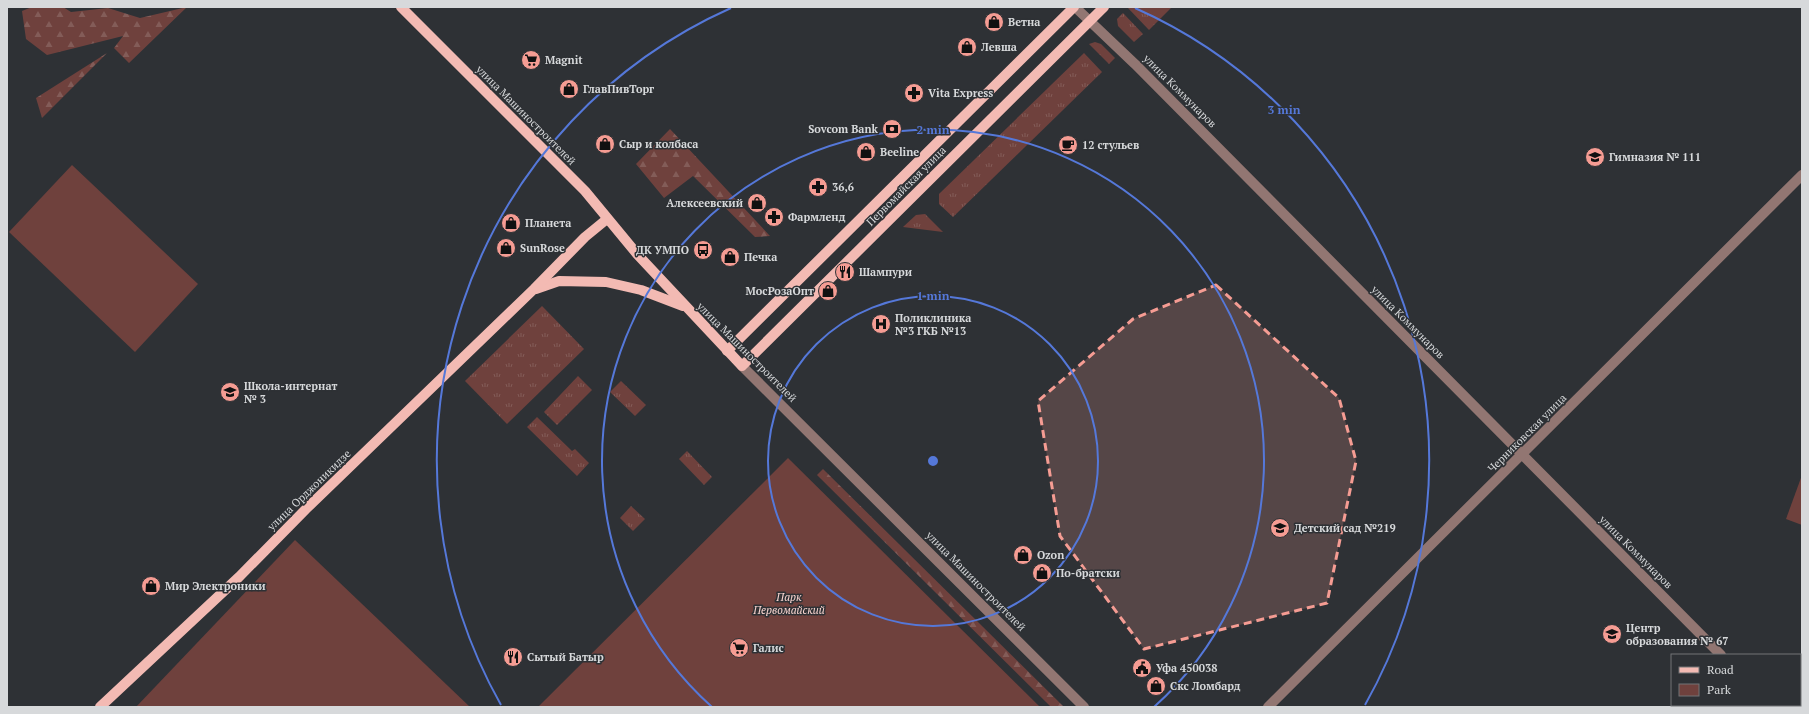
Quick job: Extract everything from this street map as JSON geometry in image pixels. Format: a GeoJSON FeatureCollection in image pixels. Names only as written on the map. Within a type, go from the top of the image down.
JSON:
{"type":"FeatureCollection","features":[{"type":"Feature","properties":{"kind":"main road","name":"улица Машиностроителей"},"geometry":{"type":"LineString","coordinates":[[401,7],[585,191],[607,219],[685,307],[742,366]]}},
{"type":"Feature","properties":{"kind":"main road","name":"Первомайская улица"},"geometry":{"type":"LineString","coordinates":[[727,351],[1074,7]]}},
{"type":"Feature","properties":{"kind":"main road","name":"Первомайская улица"},"geometry":{"type":"LineString","coordinates":[[742,366],[1104,7]]}},
{"type":"Feature","properties":{"kind":"main road","name":"улица Орджоникидзе"},"geometry":{"type":"LineString","coordinates":[[100,707],[233,582],[306,509],[534,289],[585,237],[607,219]]}},
{"type":"Feature","properties":{"kind":"main road","name":"улица Орджоникидзе"},"geometry":{"type":"LineString","coordinates":[[534,289],[560,281],[606,282],[641,290],[685,307]]}},
{"type":"Feature","properties":{"kind":"street","name":"улица Коммунаров"},"geometry":{"type":"LineString","coordinates":[[1074,7],[1091,20],[1720,654]]}},
{"type":"Feature","properties":{"kind":"street","name":"Черниковская улица"},"geometry":{"type":"LineString","coordinates":[[1268,707],[1523,455],[1802,175]]}},
{"type":"Feature","properties":{"kind":"street","name":"улица Машиностроителей"},"geometry":{"type":"LineString","coordinates":[[742,366],[1084,707]]}},
{"type":"Feature","properties":{"kind":"highlighted area"},"geometry":{"type":"Polygon","coordinates":[[[1216,285],[1339,398],[1356,461],[1327,603],[1144,649],[1060,536],[1038,401],[1133,319],[1216,285]]]}},
{"type":"Feature","properties":{"kind":"green space"},"geometry":{"type":"Polygon","coordinates":[[[32,7],[63,7],[71,12],[108,8],[140,18],[187,7],[129,63],[114,48],[123,36],[47,55],[26,39],[22,11],[32,7]]]}},
{"type":"Feature","properties":{"kind":"green space"},"geometry":{"type":"Polygon","coordinates":[[[1127,7],[1172,7],[1149,30],[1127,7]]]}},
{"type":"Feature","properties":{"kind":"green space"},"geometry":{"type":"Polygon","coordinates":[[[1123,13],[1143,34],[1134,42],[1118,26],[1117,19],[1123,13]]]}},
{"type":"Feature","properties":{"kind":"green space"},"geometry":{"type":"Polygon","coordinates":[[[1095,42],[1101,44],[1115,58],[1109,64],[1089,44],[1095,42]]]}},
{"type":"Feature","properties":{"kind":"green space"},"geometry":{"type":"Polygon","coordinates":[[[107,53],[42,118],[36,98],[107,53]]]}},
{"type":"Feature","properties":{"kind":"green space"},"geometry":{"type":"Polygon","coordinates":[[[1084,53],[1102,72],[953,217],[939,204],[939,194],[1084,53]]]}},
{"type":"Feature","properties":{"kind":"green space"},"geometry":{"type":"Polygon","coordinates":[[[670,129],[770,236],[755,237],[693,176],[664,198],[636,164],[670,129]]]}},
{"type":"Feature","properties":{"kind":"green space"},"geometry":{"type":"Polygon","coordinates":[[[72,165],[198,284],[135,352],[9,232],[72,165]]]}},
{"type":"Feature","properties":{"kind":"green space"},"geometry":{"type":"Polygon","coordinates":[[[925,214],[943,232],[903,227],[916,215],[925,214]]]}},
{"type":"Feature","properties":{"kind":"green space"},"geometry":{"type":"Polygon","coordinates":[[[542,306],[584,349],[507,424],[465,381],[542,306]]]}},
{"type":"Feature","properties":{"kind":"green space"},"geometry":{"type":"Polygon","coordinates":[[[578,376],[592,390],[557,425],[544,412],[578,376]]]}},
{"type":"Feature","properties":{"kind":"green space"},"geometry":{"type":"Polygon","coordinates":[[[621,381],[646,405],[635,416],[610,392],[621,381]]]}},
{"type":"Feature","properties":{"kind":"green space"},"geometry":{"type":"Polygon","coordinates":[[[537,417],[572,451],[575,449],[589,463],[577,476],[527,427],[537,417]]]}},
{"type":"Feature","properties":{"kind":"green space"},"geometry":{"type":"Polygon","coordinates":[[[687,451],[712,477],[704,485],[679,459],[687,451]]]}},
{"type":"Feature","properties":{"kind":"green space","name":"Парк Первомайский"},"geometry":{"type":"Polygon","coordinates":[[[788,458],[1040,707],[538,707],[788,458]]]}},
{"type":"Feature","properties":{"kind":"green space"},"geometry":{"type":"Polygon","coordinates":[[[823,469],[1064,707],[1051,707],[817,475],[823,469]]]}},
{"type":"Feature","properties":{"kind":"green space"},"geometry":{"type":"Polygon","coordinates":[[[1802,475],[1802,525],[1786,519],[1802,475]]]}},
{"type":"Feature","properties":{"kind":"green space"},"geometry":{"type":"Polygon","coordinates":[[[631,506],[645,519],[633,531],[620,518],[631,506]]]}},
{"type":"Feature","properties":{"kind":"green space"},"geometry":{"type":"Polygon","coordinates":[[[295,540],[470,707],[136,707],[295,540]]]}},
{"type":"Feature","properties":{"kind":"place","name":"Ветна"},"geometry":{"type":"Point","coordinates":[994,22]}},
{"type":"Feature","properties":{"kind":"place","name":"Левша"},"geometry":{"type":"Point","coordinates":[967,47]}},
{"type":"Feature","properties":{"kind":"place","name":"Magnit"},"geometry":{"type":"Point","coordinates":[531,60]}},
{"type":"Feature","properties":{"kind":"place","name":"ГлавПивТорг"},"geometry":{"type":"Point","coordinates":[569,89]}},
{"type":"Feature","properties":{"kind":"place","name":"Vita Express"},"geometry":{"type":"Point","coordinates":[914,93]}},
{"type":"Feature","properties":{"kind":"place","name":"Sovcom Bank"},"geometry":{"type":"Point","coordinates":[892,129]}},
{"type":"Feature","properties":{"kind":"place","name":"Сыр и колбаса"},"geometry":{"type":"Point","coordinates":[605,144]}},
{"type":"Feature","properties":{"kind":"place","name":"12 стульев"},"geometry":{"type":"Point","coordinates":[1068,145]}},
{"type":"Feature","properties":{"kind":"place","name":"Beeline"},"geometry":{"type":"Point","coordinates":[866,152]}},
{"type":"Feature","properties":{"kind":"place","name":"Гимназия № 111"},"geometry":{"type":"Point","coordinates":[1595,157]}},
{"type":"Feature","properties":{"kind":"place","name":"36,6"},"geometry":{"type":"Point","coordinates":[818,187]}},
{"type":"Feature","properties":{"kind":"place","name":"Алексеевский"},"geometry":{"type":"Point","coordinates":[757,203]}},
{"type":"Feature","properties":{"kind":"place","name":"Фармленд"},"geometry":{"type":"Point","coordinates":[774,217]}},
{"type":"Feature","properties":{"kind":"place","name":"Планета"},"geometry":{"type":"Point","coordinates":[511,223]}},
{"type":"Feature","properties":{"kind":"place","name":"SunRose"},"geometry":{"type":"Point","coordinates":[506,248]}},
{"type":"Feature","properties":{"kind":"place","name":"ДК УМПО"},"geometry":{"type":"Point","coordinates":[703,250]}},
{"type":"Feature","properties":{"kind":"place","name":"Печка"},"geometry":{"type":"Point","coordinates":[730,257]}},
{"type":"Feature","properties":{"kind":"place","name":"Шампури"},"geometry":{"type":"Point","coordinates":[845,272]}},
{"type":"Feature","properties":{"kind":"place","name":"МосРозаОпт"},"geometry":{"type":"Point","coordinates":[828,291]}},
{"type":"Feature","properties":{"kind":"place","name":"Поликлиника №3 ГКБ №13"},"geometry":{"type":"Point","coordinates":[881,324]}},
{"type":"Feature","properties":{"kind":"place","name":"Школа-интернат № 3"},"geometry":{"type":"Point","coordinates":[230,392]}},
{"type":"Feature","properties":{"kind":"place","name":"Детский сад №219"},"geometry":{"type":"Point","coordinates":[1280,528]}},
{"type":"Feature","properties":{"kind":"place","name":"Ozon"},"geometry":{"type":"Point","coordinates":[1023,555]}},
{"type":"Feature","properties":{"kind":"place","name":"По-братски"},"geometry":{"type":"Point","coordinates":[1042,573]}},
{"type":"Feature","properties":{"kind":"place","name":"Мир Электроники"},"geometry":{"type":"Point","coordinates":[151,586]}},
{"type":"Feature","properties":{"kind":"place","name":"Центр образования № 67"},"geometry":{"type":"Point","coordinates":[1612,634]}},
{"type":"Feature","properties":{"kind":"place","name":"Галис"},"geometry":{"type":"Point","coordinates":[739,648]}},
{"type":"Feature","properties":{"kind":"place","name":"Сытый Батыр"},"geometry":{"type":"Point","coordinates":[513,657]}},
{"type":"Feature","properties":{"kind":"place","name":"Уфа 450038"},"geometry":{"type":"Point","coordinates":[1142,668]}},
{"type":"Feature","properties":{"kind":"place","name":"Скс Ломбард"},"geometry":{"type":"Point","coordinates":[1156,686]}}]}
